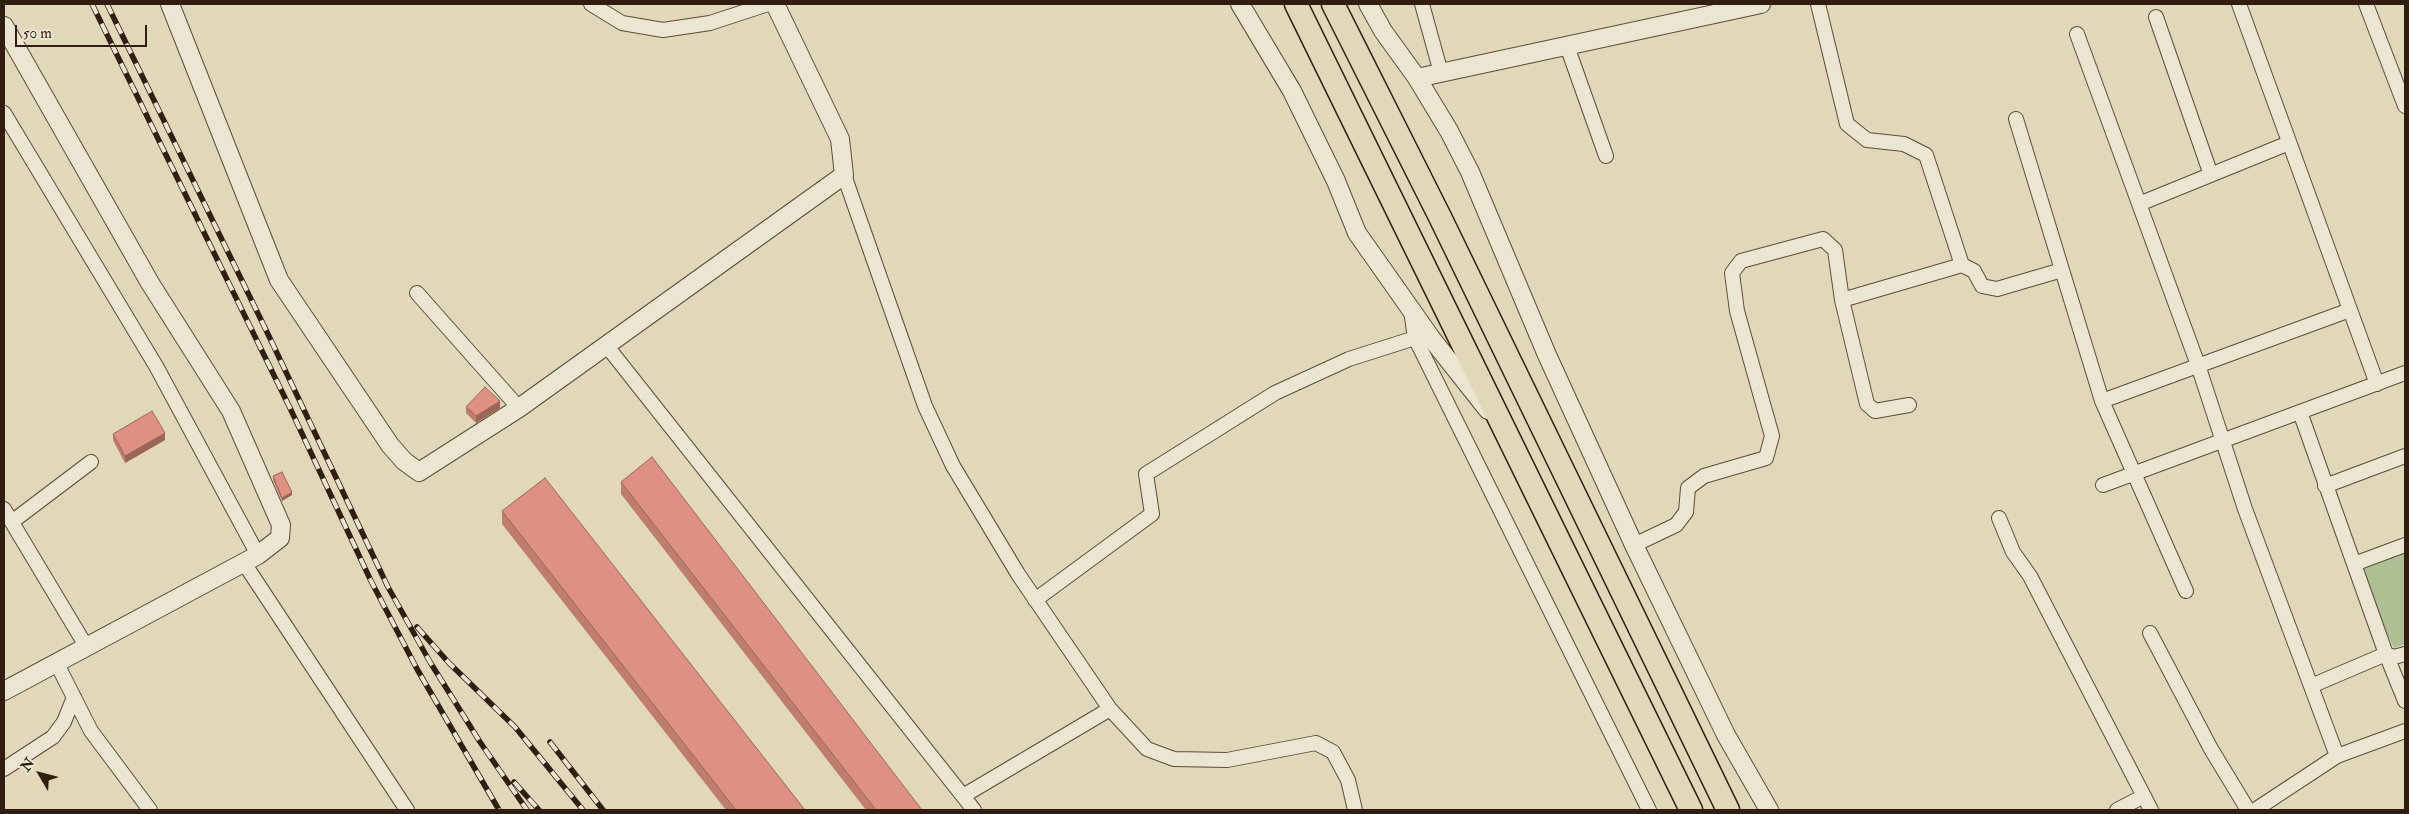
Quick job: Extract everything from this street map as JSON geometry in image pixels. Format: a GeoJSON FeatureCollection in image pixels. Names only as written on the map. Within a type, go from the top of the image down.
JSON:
{"type":"FeatureCollection","features":[{"type":"Feature","properties":{"kind":"highway"},"geometry":{"type":"LineString","coordinates":[[1296,4],[1691,810]]}},
{"type":"Feature","properties":{"kind":"highway"},"geometry":{"type":"LineString","coordinates":[[1333,4],[1444,226],[1728,810]]}},
{"type":"Feature","properties":{"kind":"street"},"geometry":{"type":"LineString","coordinates":[[170,4],[279,280],[390,445],[404,461],[419,472],[519,408],[844,175]]}},
{"type":"Feature","properties":{"kind":"street"},"geometry":{"type":"LineString","coordinates":[[591,4],[622,23],[663,30],[710,23],[768,4]]}},
{"type":"Feature","properties":{"kind":"street"},"geometry":{"type":"LineString","coordinates":[[775,4],[840,139],[844,175],[929,414],[952,466],[1035,600],[1110,709],[1147,749],[1174,759],[1227,760],[1316,743],[1333,752],[1348,780],[1355,810]]}},
{"type":"Feature","properties":{"kind":"street"},"geometry":{"type":"LineString","coordinates":[[1240,4],[1292,91],[1336,181],[1357,233],[1410,309],[1504,430]]}},
{"type":"Feature","properties":{"kind":"street"},"geometry":{"type":"LineString","coordinates":[[1368,4],[1383,31],[1417,78],[1449,131],[1470,172],[1547,355],[1634,545],[1726,734],[1769,810]]}},
{"type":"Feature","properties":{"kind":"street"},"geometry":{"type":"LineString","coordinates":[[1422,4],[1441,73]]}},
{"type":"Feature","properties":{"kind":"street"},"geometry":{"type":"LineString","coordinates":[[1417,78],[1760,4]]}},
{"type":"Feature","properties":{"kind":"street"},"geometry":{"type":"LineString","coordinates":[[1818,4],[1847,124],[1867,140],[1904,144],[1926,154],[1962,265],[1974,272],[1982,286],[1997,289],[2062,270]]}},
{"type":"Feature","properties":{"kind":"street"},"geometry":{"type":"LineString","coordinates":[[2239,4],[2377,384]]}},
{"type":"Feature","properties":{"kind":"street"},"geometry":{"type":"LineString","coordinates":[[2366,4],[2405,106]]}},
{"type":"Feature","properties":{"kind":"street"},"geometry":{"type":"LineString","coordinates":[[2156,17],[2211,175]]}},
{"type":"Feature","properties":{"kind":"street"},"geometry":{"type":"LineString","coordinates":[[4,26],[150,283],[231,411],[281,524],[280,538],[251,559],[56,662],[4,692]]}},
{"type":"Feature","properties":{"kind":"street"},"geometry":{"type":"LineString","coordinates":[[2077,34],[2224,441],[2245,509],[2337,756]]}},
{"type":"Feature","properties":{"kind":"street"},"geometry":{"type":"LineString","coordinates":[[1567,46],[1606,156]]}},
{"type":"Feature","properties":{"kind":"street"},"geometry":{"type":"LineString","coordinates":[[4,113],[156,366],[251,559],[407,810]]}},
{"type":"Feature","properties":{"kind":"street"},"geometry":{"type":"LineString","coordinates":[[2016,119],[2102,401],[2186,591]]}},
{"type":"Feature","properties":{"kind":"street"},"geometry":{"type":"LineString","coordinates":[[2139,204],[2289,143]]}},
{"type":"Feature","properties":{"kind":"street"},"geometry":{"type":"LineString","coordinates":[[1634,545],[1676,524],[1686,512],[1688,488],[1704,476],[1766,458],[1772,436],[1737,311],[1732,273],[1741,261],[1823,239],[1835,250],[1842,300],[1866,404],[1874,410],[1909,405]]}},
{"type":"Feature","properties":{"kind":"street"},"geometry":{"type":"LineString","coordinates":[[1842,300],[1962,265]]}},
{"type":"Feature","properties":{"kind":"street"},"geometry":{"type":"LineString","coordinates":[[417,293],[519,408]]}},
{"type":"Feature","properties":{"kind":"street"},"geometry":{"type":"LineString","coordinates":[[1410,309],[1415,338],[1649,810]]}},
{"type":"Feature","properties":{"kind":"street"},"geometry":{"type":"LineString","coordinates":[[2102,401],[2350,310]]}},
{"type":"Feature","properties":{"kind":"street"},"geometry":{"type":"LineString","coordinates":[[1035,600],[1152,514],[1146,474],[1275,393],[1349,359],[1415,338]]}},
{"type":"Feature","properties":{"kind":"street"},"geometry":{"type":"LineString","coordinates":[[606,345],[974,810]]}},
{"type":"Feature","properties":{"kind":"street"},"geometry":{"type":"LineString","coordinates":[[2103,485],[2405,373]]}},
{"type":"Feature","properties":{"kind":"street"},"geometry":{"type":"LineString","coordinates":[[2300,412],[2386,654],[2405,701]]}},
{"type":"Feature","properties":{"kind":"street"},"geometry":{"type":"LineString","coordinates":[[2326,486],[2405,456]]}},
{"type":"Feature","properties":{"kind":"street"},"geometry":{"type":"LineString","coordinates":[[13,521],[91,462]]}},
{"type":"Feature","properties":{"kind":"street"},"geometry":{"type":"LineString","coordinates":[[4,509],[13,521],[86,646]]}},
{"type":"Feature","properties":{"kind":"street"},"geometry":{"type":"LineString","coordinates":[[1999,518],[2013,552],[2030,576],[2151,810]]}},
{"type":"Feature","properties":{"kind":"street"},"geometry":{"type":"LineString","coordinates":[[2354,564],[2405,545]]}},
{"type":"Feature","properties":{"kind":"street"},"geometry":{"type":"LineString","coordinates":[[2150,633],[2248,810]]}},
{"type":"Feature","properties":{"kind":"street"},"geometry":{"type":"LineString","coordinates":[[2311,686],[2386,654],[2394,657],[2405,654]]}},
{"type":"Feature","properties":{"kind":"street"},"geometry":{"type":"LineString","coordinates":[[56,662],[91,731],[150,810]]}},
{"type":"Feature","properties":{"kind":"street"},"geometry":{"type":"LineString","coordinates":[[4,769],[52,737],[64,722],[74,697]]}},
{"type":"Feature","properties":{"kind":"street"},"geometry":{"type":"LineString","coordinates":[[963,796],[1110,709]]}},
{"type":"Feature","properties":{"kind":"street"},"geometry":{"type":"LineString","coordinates":[[2255,810],[2337,756],[2405,732]]}},
{"type":"Feature","properties":{"kind":"street"},"geometry":{"type":"LineString","coordinates":[[2116,810],[2144,796]]}},
{"type":"Feature","properties":{"kind":"green space"},"geometry":{"type":"Polygon","coordinates":[[[2405,549],[2405,644],[2394,648],[2356,570],[2405,549]]]}},
{"type":"Feature","properties":{"kind":"building"},"geometry":{"type":"Polygon","coordinates":[[[485,387],[500,401],[476,416],[466,407],[485,387]]]}},
{"type":"Feature","properties":{"kind":"building"},"geometry":{"type":"Polygon","coordinates":[[[152,411],[165,433],[125,456],[113,434],[152,411]]]}},
{"type":"Feature","properties":{"kind":"building"},"geometry":{"type":"Polygon","coordinates":[[[652,457],[922,810],[876,810],[621,482],[652,457]]]}},
{"type":"Feature","properties":{"kind":"building"},"geometry":{"type":"Polygon","coordinates":[[[282,472],[292,492],[282,498],[273,476],[282,472]]]}},
{"type":"Feature","properties":{"kind":"building"},"geometry":{"type":"Polygon","coordinates":[[[545,478],[805,810],[736,810],[502,511],[545,478]]]}},
{"type":"Feature","properties":{"kind":"railway"},"geometry":{"type":"LineString","coordinates":[[92,4],[290,408],[371,581],[417,669],[499,810]]}},
{"type":"Feature","properties":{"kind":"railway"},"geometry":{"type":"LineString","coordinates":[[107,4],[267,332],[388,587],[430,662],[480,742],[527,810]]}},
{"type":"Feature","properties":{"kind":"railway"},"geometry":{"type":"LineString","coordinates":[[417,627],[449,663],[515,727],[583,810]]}},
{"type":"Feature","properties":{"kind":"railway"},"geometry":{"type":"LineString","coordinates":[[550,742],[603,810]]}},
{"type":"Feature","properties":{"kind":"railway"},"geometry":{"type":"LineString","coordinates":[[514,782],[539,810]]}}]}
